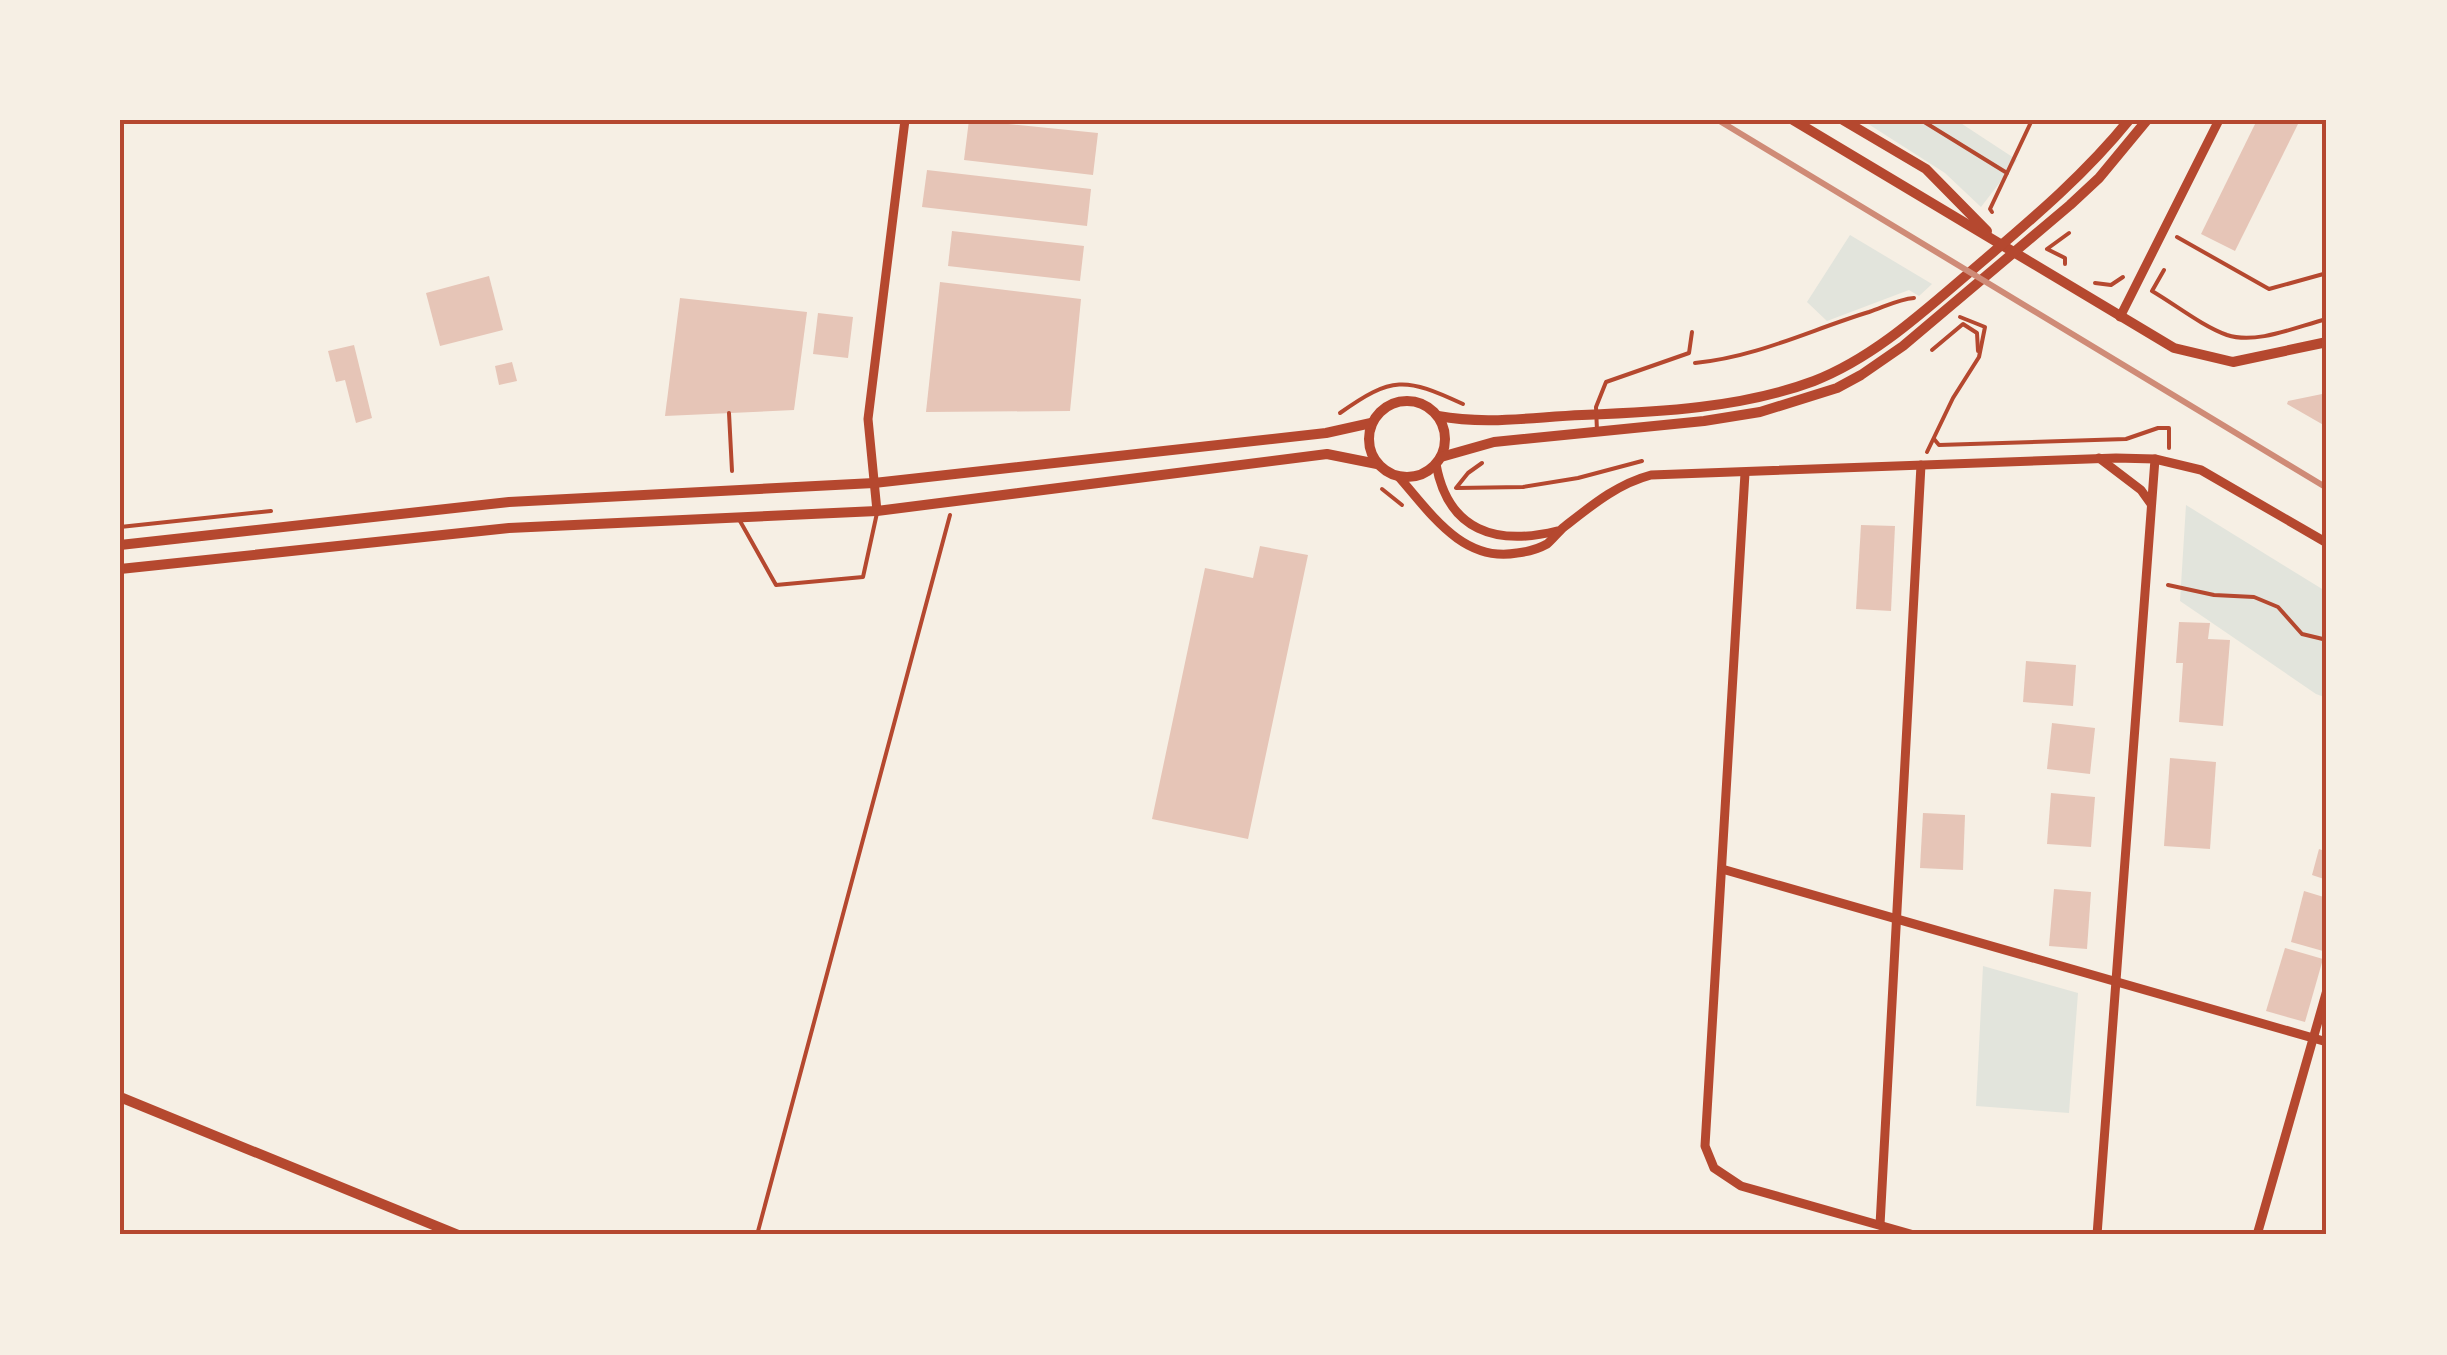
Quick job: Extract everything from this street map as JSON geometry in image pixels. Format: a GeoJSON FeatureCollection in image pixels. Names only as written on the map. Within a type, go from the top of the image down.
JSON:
{"type":"FeatureCollection","features":[{"type":"Feature","properties":{"kind":"street"},"geometry":{"type":"LineString","coordinates":[[877,511],[868,419],[905,120]]}},
{"type":"Feature","properties":{"kind":"street"},"geometry":{"type":"LineString","coordinates":[[1793,120],[2174,348],[2233,362],[2327,342]]}},
{"type":"Feature","properties":{"kind":"street"},"geometry":{"type":"LineString","coordinates":[[1843,120],[1926,169],[1992,236]]}},
{"type":"Feature","properties":{"kind":"street"},"geometry":{"type":"LineString","coordinates":[[1438,416],[1494,422],[1678,409],[1787,390],[1838,370],[1904,326],[2050,204],[2095,161],[2128,120]]}},
{"type":"Feature","properties":{"kind":"street"},"geometry":{"type":"LineString","coordinates":[[1398,476],[1424,474],[1438,460],[1494,442],[1704,421],[1787,406],[1861,375],[1921,331],[2061,212],[2099,178],[2147,120]]}},
{"type":"Feature","properties":{"kind":"street"},"geometry":{"type":"LineString","coordinates":[[2120,318],[2219,120]]}},
{"type":"Feature","properties":{"kind":"street"},"geometry":{"type":"LineString","coordinates":[[1377,464],[1368,440],[1371,423],[1387,406],[1402,400],[1428,407],[1438,416],[1445,436],[1438,460],[1439,482],[1455,510],[1484,532],[1520,538],[1560,531]]}},
{"type":"Feature","properties":{"kind":"street"},"geometry":{"type":"LineString","coordinates":[[120,545],[509,502],[874,483],[1326,433],[1371,423]]}},
{"type":"Feature","properties":{"kind":"street"},"geometry":{"type":"LineString","coordinates":[[120,569],[509,528],[877,511],[1327,454],[1377,464],[1398,476],[1449,533],[1480,551],[1500,554],[1547,544],[1612,491],[1650,475],[2099,458],[2154,459],[2201,470],[2327,542]]}},
{"type":"Feature","properties":{"kind":"street"},"geometry":{"type":"LineString","coordinates":[[2099,458],[2141,490],[2151,504]]}},
{"type":"Feature","properties":{"kind":"street"},"geometry":{"type":"LineString","coordinates":[[2097,1235],[2154,459]]}},
{"type":"Feature","properties":{"kind":"street"},"geometry":{"type":"LineString","coordinates":[[1880,1226],[1921,465]]}},
{"type":"Feature","properties":{"kind":"street"},"geometry":{"type":"LineString","coordinates":[[1746,472],[1706,1146],[1714,1168],[1741,1186],[1914,1235]]}},
{"type":"Feature","properties":{"kind":"street"},"geometry":{"type":"LineString","coordinates":[[1722,869],[2327,1042]]}},
{"type":"Feature","properties":{"kind":"street"},"geometry":{"type":"LineString","coordinates":[[2257,1235],[2327,990]]}},
{"type":"Feature","properties":{"kind":"street"},"geometry":{"type":"LineString","coordinates":[[120,1097],[458,1235]]}},
{"type":"Feature","properties":{"kind":"lane"},"geometry":{"type":"LineString","coordinates":[[1597,432],[1596,414],[1606,382],[1689,353],[1692,332]]}},
{"type":"Feature","properties":{"kind":"lane"},"geometry":{"type":"LineString","coordinates":[[738,517],[776,585],[863,577],[877,511]]}},
{"type":"Feature","properties":{"kind":"path"},"geometry":{"type":"LineString","coordinates":[[1920,120],[2007,173]]}},
{"type":"Feature","properties":{"kind":"path"},"geometry":{"type":"LineString","coordinates":[[1998,220],[1990,209],[2032,120]]}},
{"type":"Feature","properties":{"kind":"path"},"geometry":{"type":"LineString","coordinates":[[2164,230],[2269,289],[2327,273]]}},
{"type":"Feature","properties":{"kind":"path"},"geometry":{"type":"LineString","coordinates":[[2065,264],[2065,258],[2047,249],[2069,233]]}},
{"type":"Feature","properties":{"kind":"path"},"geometry":{"type":"LineString","coordinates":[[2047,254],[2078,273]]}},
{"type":"Feature","properties":{"kind":"path"},"geometry":{"type":"LineString","coordinates":[[2164,270],[2152,291],[2228,335],[2248,337],[2327,318]]}},
{"type":"Feature","properties":{"kind":"path"},"geometry":{"type":"LineString","coordinates":[[2091,282],[2111,285],[2130,273]]}},
{"type":"Feature","properties":{"kind":"path"},"geometry":{"type":"LineString","coordinates":[[1689,363],[1731,359],[1777,347],[1818,328],[1911,297],[1985,327],[1979,357],[1953,398],[1934,439],[1939,445],[2126,440],[2169,428],[2169,463]]}},
{"type":"Feature","properties":{"kind":"path"},"geometry":{"type":"LineString","coordinates":[[1932,350],[1963,324],[1977,333],[1979,357]]}},
{"type":"Feature","properties":{"kind":"path"},"geometry":{"type":"LineString","coordinates":[[1336,416],[1368,393],[1391,383],[1425,386],[1466,406]]}},
{"type":"Feature","properties":{"kind":"path"},"geometry":{"type":"LineString","coordinates":[[729,413],[732,471]]}},
{"type":"Feature","properties":{"kind":"path"},"geometry":{"type":"LineString","coordinates":[[1492,459],[1468,472],[1456,488],[1523,486],[1578,478],[1648,460]]}},
{"type":"Feature","properties":{"kind":"path"},"geometry":{"type":"LineString","coordinates":[[722,478],[741,477]]}},
{"type":"Feature","properties":{"kind":"path"},"geometry":{"type":"LineString","coordinates":[[757,1235],[954,500]]}},
{"type":"Feature","properties":{"kind":"path"},"geometry":{"type":"LineString","coordinates":[[120,527],[279,511]]}},
{"type":"Feature","properties":{"kind":"path"},"geometry":{"type":"LineString","coordinates":[[2168,585],[2214,595],[2254,597],[2278,607],[2302,634],[2327,640]]}},
{"type":"Feature","properties":{"kind":"shaded area"},"geometry":{"type":"Polygon","coordinates":[[[1862,120],[1956,120],[2017,160],[1981,207],[1945,173],[1862,120]]]}},
{"type":"Feature","properties":{"kind":"shaded area"},"geometry":{"type":"Polygon","coordinates":[[[1850,235],[1932,284],[1919,296],[1909,290],[1827,321],[1807,302],[1850,235]]]}},
{"type":"Feature","properties":{"kind":"shaded area"},"geometry":{"type":"Polygon","coordinates":[[[2186,505],[2327,592],[2327,698],[2180,601],[2186,505]]]}},
{"type":"Feature","properties":{"kind":"shaded area"},"geometry":{"type":"Polygon","coordinates":[[[1983,966],[2078,993],[2069,1113],[1976,1106],[1983,966]]]}},
{"type":"Feature","properties":{"kind":"building"},"geometry":{"type":"Polygon","coordinates":[[[969,120],[1098,133],[1093,175],[964,160],[969,120]]]}},
{"type":"Feature","properties":{"kind":"building"},"geometry":{"type":"Polygon","coordinates":[[[2257,120],[2300,120],[2235,251],[2201,234],[2257,120]]]}},
{"type":"Feature","properties":{"kind":"building"},"geometry":{"type":"Polygon","coordinates":[[[927,170],[1091,189],[1087,226],[922,207],[927,170]]]}},
{"type":"Feature","properties":{"kind":"building"},"geometry":{"type":"Polygon","coordinates":[[[952,231],[1084,246],[1080,281],[948,266],[952,231]]]}},
{"type":"Feature","properties":{"kind":"building"},"geometry":{"type":"Polygon","coordinates":[[[489,276],[503,330],[440,346],[426,293],[489,276]]]}},
{"type":"Feature","properties":{"kind":"building"},"geometry":{"type":"Polygon","coordinates":[[[940,282],[1081,299],[1070,411],[926,412],[940,282]]]}},
{"type":"Feature","properties":{"kind":"building"},"geometry":{"type":"Polygon","coordinates":[[[680,298],[807,312],[794,410],[665,416],[680,298]]]}},
{"type":"Feature","properties":{"kind":"building"},"geometry":{"type":"Polygon","coordinates":[[[818,313],[853,317],[848,358],[813,354],[818,313]]]}},
{"type":"Feature","properties":{"kind":"building"},"geometry":{"type":"Polygon","coordinates":[[[354,345],[372,418],[356,423],[345,380],[336,382],[328,351],[354,345]]]}},
{"type":"Feature","properties":{"kind":"building"},"geometry":{"type":"Polygon","coordinates":[[[512,362],[517,381],[499,385],[495,366],[512,362]]]}},
{"type":"Feature","properties":{"kind":"building"},"geometry":{"type":"Polygon","coordinates":[[[2327,393],[2327,427],[2287,404],[2288,401],[2327,393]]]}},
{"type":"Feature","properties":{"kind":"building"},"geometry":{"type":"Polygon","coordinates":[[[1861,525],[1895,526],[1891,611],[1856,609],[1861,525]]]}},
{"type":"Feature","properties":{"kind":"building"},"geometry":{"type":"Polygon","coordinates":[[[1260,546],[1308,555],[1248,839],[1152,819],[1205,568],[1253,578],[1260,546]]]}},
{"type":"Feature","properties":{"kind":"building"},"geometry":{"type":"Polygon","coordinates":[[[2179,622],[2210,623],[2208,639],[2230,640],[2223,726],[2179,722],[2183,663],[2176,663],[2179,622]]]}},
{"type":"Feature","properties":{"kind":"building"},"geometry":{"type":"Polygon","coordinates":[[[2026,661],[2076,665],[2073,706],[2023,702],[2026,661]]]}},
{"type":"Feature","properties":{"kind":"building"},"geometry":{"type":"Polygon","coordinates":[[[2052,723],[2095,728],[2090,774],[2047,769],[2052,723]]]}},
{"type":"Feature","properties":{"kind":"building"},"geometry":{"type":"Polygon","coordinates":[[[2170,758],[2216,762],[2210,849],[2164,846],[2170,758]]]}},
{"type":"Feature","properties":{"kind":"building"},"geometry":{"type":"Polygon","coordinates":[[[2051,793],[2095,797],[2091,847],[2047,844],[2051,793]]]}},
{"type":"Feature","properties":{"kind":"building"},"geometry":{"type":"Polygon","coordinates":[[[1923,813],[1965,815],[1963,870],[1920,868],[1923,813]]]}},
{"type":"Feature","properties":{"kind":"building"},"geometry":{"type":"Polygon","coordinates":[[[2319,849],[2327,852],[2327,880],[2312,875],[2319,849]]]}},
{"type":"Feature","properties":{"kind":"building"},"geometry":{"type":"Polygon","coordinates":[[[2054,889],[2091,892],[2087,949],[2049,946],[2054,889]]]}},
{"type":"Feature","properties":{"kind":"building"},"geometry":{"type":"Polygon","coordinates":[[[2304,891],[2327,898],[2323,951],[2291,942],[2304,891]]]}},
{"type":"Feature","properties":{"kind":"building"},"geometry":{"type":"Polygon","coordinates":[[[2285,948],[2323,959],[2305,1022],[2266,1011],[2285,948]]]}},
{"type":"Feature","properties":{"kind":"railway"},"geometry":{"type":"LineString","coordinates":[[1718,120],[2327,488]]}}]}
